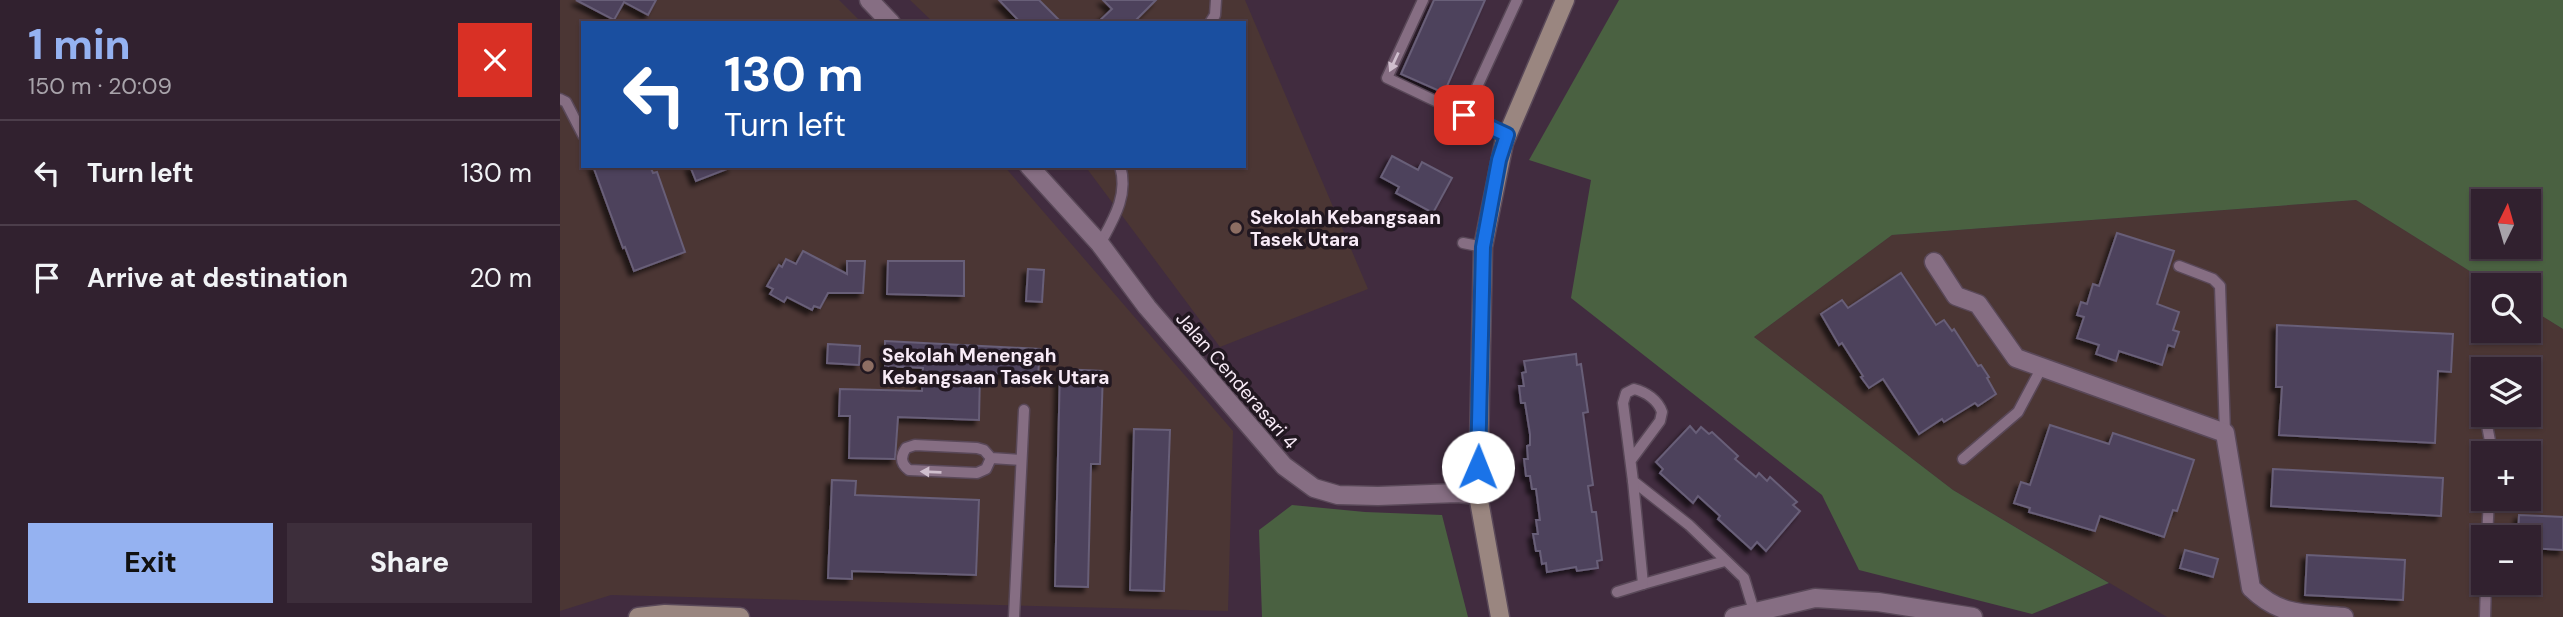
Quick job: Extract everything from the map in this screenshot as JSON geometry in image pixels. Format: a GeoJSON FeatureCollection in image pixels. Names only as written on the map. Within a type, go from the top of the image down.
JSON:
{"type":"FeatureCollection","features":[{"type":"Feature","properties":{"kind":"street"},"geometry":{"type":"LineString","coordinates":[[869,0],[889,21]]}},
{"type":"Feature","properties":{"kind":"street"},"geometry":{"type":"LineString","coordinates":[[1500,617],[1478,495],[1483,247],[1503,146],[1566,0]]}},
{"type":"Feature","properties":{"kind":"street","name":"Jalan Cenderasari 4"},"geometry":{"type":"LineString","coordinates":[[1031,168],[1100,244],[1147,307],[1284,466],[1314,488],[1338,495],[1478,495]]}},
{"type":"Feature","properties":{"kind":"street"},"geometry":{"type":"LineString","coordinates":[[1934,262],[1956,296],[1978,304],[2016,358],[2225,433],[2251,588],[2266,603],[2281,611],[2344,617]]}},
{"type":"Feature","properties":{"kind":"street"},"geometry":{"type":"LineString","coordinates":[[1734,617],[1815,598],[1878,602],[1945,615],[1973,617]]}},
{"type":"Feature","properties":{"kind":"street"},"geometry":{"type":"LineString","coordinates":[[638,617],[665,614],[740,617]]}},
{"type":"Feature","properties":{"kind":"lane"},"geometry":{"type":"LineString","coordinates":[[1211,21],[1215,15],[1216,0]]}},
{"type":"Feature","properties":{"kind":"lane"},"geometry":{"type":"LineString","coordinates":[[1423,0],[1387,78],[1464,115],[1503,146]]}},
{"type":"Feature","properties":{"kind":"lane"},"geometry":{"type":"LineString","coordinates":[[1464,115],[1517,0]]}},
{"type":"Feature","properties":{"kind":"lane"},"geometry":{"type":"LineString","coordinates":[[560,99],[566,102],[581,131]]}},
{"type":"Feature","properties":{"kind":"lane"},"geometry":{"type":"LineString","coordinates":[[1100,244],[1116,213],[1123,189],[1120,168]]}},
{"type":"Feature","properties":{"kind":"lane"},"geometry":{"type":"LineString","coordinates":[[1463,243],[1483,247]]}},
{"type":"Feature","properties":{"kind":"lane"},"geometry":{"type":"LineString","coordinates":[[2179,266],[2213,279],[2220,286],[2225,433]]}},
{"type":"Feature","properties":{"kind":"lane"},"geometry":{"type":"LineString","coordinates":[[1963,459],[2018,412],[2042,367]]}},
{"type":"Feature","properties":{"kind":"lane"},"geometry":{"type":"LineString","coordinates":[[1631,460],[1660,421],[1662,412],[1658,404],[1644,392],[1634,388],[1626,393],[1623,403],[1643,584]]}},
{"type":"Feature","properties":{"kind":"lane"},"geometry":{"type":"LineString","coordinates":[[1014,617],[1024,410]]}},
{"type":"Feature","properties":{"kind":"lane"},"geometry":{"type":"LineString","coordinates":[[991,458],[986,469],[977,473],[914,471],[905,467],[902,458],[906,449],[915,445],[981,448],[991,458],[1021,460]]}},
{"type":"Feature","properties":{"kind":"lane"},"geometry":{"type":"LineString","coordinates":[[1633,481],[1689,525],[1744,578],[1754,611]]}},
{"type":"Feature","properties":{"kind":"lane"},"geometry":{"type":"LineString","coordinates":[[1617,592],[1725,561]]}},
{"type":"Feature","properties":{"kind":"lane"},"geometry":{"type":"LineString","coordinates":[[2485,617],[2486,595]]}},
{"type":"Feature","properties":{"kind":"shaded area","name":"Sekolah Menengah Kebangsaan Tasek Utara"},"geometry":{"type":"Polygon","coordinates":[[[560,0],[839,0],[860,21],[581,21],[581,168],[1006,168],[1233,431],[1228,611],[611,595],[560,611],[560,0]]]}},
{"type":"Feature","properties":{"kind":"shaded area","name":"Sekolah Kebangsaan Tasek Utara"},"geometry":{"type":"Polygon","coordinates":[[[910,0],[1245,0],[1368,289],[1220,347],[1086,168],[1246,168],[1246,21],[932,21],[910,0]]]}},
{"type":"Feature","properties":{"kind":"shaded area"},"geometry":{"type":"Polygon","coordinates":[[[2356,200],[2473,273],[2471,343],[2541,343],[2541,315],[2563,329],[2563,617],[2167,617],[1953,490],[1754,337],[1892,235],[2356,200]]]}},
{"type":"Feature","properties":{"kind":"green space"},"geometry":{"type":"Polygon","coordinates":[[[1619,0],[2563,0],[2563,329],[2541,315],[2541,273],[2473,273],[2356,200],[1892,235],[1754,337],[1953,490],[2109,583],[2032,614],[1859,570],[1822,495],[1571,298],[1591,180],[1529,160],[1619,0]]]}},
{"type":"Feature","properties":{"kind":"green space"},"geometry":{"type":"Polygon","coordinates":[[[1292,505],[1365,512],[1442,515],[1468,617],[1262,617],[1259,530],[1292,505]]]}},
{"type":"Feature","properties":{"kind":"building"},"geometry":{"type":"Polygon","coordinates":[[[576,0],[656,0],[648,15],[624,2],[614,20],[576,0]]]}},
{"type":"Feature","properties":{"kind":"building"},"geometry":{"type":"Polygon","coordinates":[[[999,0],[1039,0],[1060,21],[1019,21],[999,0]]]}},
{"type":"Feature","properties":{"kind":"building"},"geometry":{"type":"Polygon","coordinates":[[[1103,0],[1156,0],[1135,21],[1099,21],[1112,9],[1103,0]]]}},
{"type":"Feature","properties":{"kind":"building"},"geometry":{"type":"Polygon","coordinates":[[[1434,0],[1485,0],[1444,93],[1401,74],[1434,0]]]}},
{"type":"Feature","properties":{"kind":"building"},"geometry":{"type":"Polygon","coordinates":[[[1392,156],[1418,170],[1422,162],[1452,178],[1433,213],[1396,193],[1399,187],[1381,177],[1392,156]]]}},
{"type":"Feature","properties":{"kind":"building"},"geometry":{"type":"Polygon","coordinates":[[[594,168],[651,168],[653,173],[657,172],[685,252],[634,271],[625,247],[623,248],[594,168]]]}},
{"type":"Feature","properties":{"kind":"building"},"geometry":{"type":"Polygon","coordinates":[[[691,168],[729,168],[696,181],[691,168]]]}},
{"type":"Feature","properties":{"kind":"building"},"geometry":{"type":"Polygon","coordinates":[[[2117,233],[2174,251],[2157,304],[2179,312],[2173,330],[2179,332],[2174,347],[2168,345],[2162,365],[2119,351],[2116,361],[2096,354],[2099,345],[2077,338],[2084,317],[2077,315],[2081,302],[2087,304],[2093,284],[2099,286],[2117,233]]]}},
{"type":"Feature","properties":{"kind":"building"},"geometry":{"type":"Polygon","coordinates":[[[803,251],[847,274],[847,261],[865,261],[863,293],[828,293],[820,308],[814,306],[812,310],[787,297],[784,302],[770,294],[773,289],[767,286],[779,265],[782,267],[786,259],[796,264],[803,251]]]}},
{"type":"Feature","properties":{"kind":"building"},"geometry":{"type":"Polygon","coordinates":[[[888,261],[964,261],[964,296],[887,294],[888,261]]]}},
{"type":"Feature","properties":{"kind":"building"},"geometry":{"type":"Polygon","coordinates":[[[1028,269],[1044,270],[1042,302],[1026,301],[1028,269]]]}},
{"type":"Feature","properties":{"kind":"building"},"geometry":{"type":"Polygon","coordinates":[[[1901,273],[1936,325],[1944,320],[1952,331],[1954,329],[1978,366],[1981,365],[1989,377],[1987,378],[1996,394],[1944,422],[1942,419],[1919,434],[1883,379],[1869,388],[1821,314],[1842,300],[1848,308],[1901,273]]]}},
{"type":"Feature","properties":{"kind":"building"},"geometry":{"type":"Polygon","coordinates":[[[2277,325],[2453,334],[2451,372],[2438,371],[2435,443],[2279,435],[2282,387],[2276,387],[2277,325]]]}},
{"type":"Feature","properties":{"kind":"building"},"geometry":{"type":"Polygon","coordinates":[[[885,341],[1040,349],[1038,376],[980,372],[979,420],[898,417],[895,459],[849,458],[850,416],[839,416],[840,389],[922,391],[923,368],[885,366],[885,341]]]}},
{"type":"Feature","properties":{"kind":"building"},"geometry":{"type":"Polygon","coordinates":[[[828,344],[860,346],[859,365],[827,363],[828,344]]]}},
{"type":"Feature","properties":{"kind":"building"},"geometry":{"type":"Polygon","coordinates":[[[1576,354],[1577,365],[1581,364],[1588,412],[1583,413],[1593,485],[1588,486],[1592,512],[1596,512],[1602,560],[1597,561],[1598,568],[1577,571],[1576,567],[1547,572],[1546,563],[1542,564],[1540,551],[1536,551],[1533,534],[1538,534],[1536,520],[1540,520],[1536,489],[1532,489],[1530,476],[1526,476],[1524,459],[1528,459],[1530,434],[1519,386],[1524,386],[1524,361],[1576,354]]]}},
{"type":"Feature","properties":{"kind":"building"},"geometry":{"type":"Polygon","coordinates":[[[1060,369],[1103,371],[1100,464],[1091,464],[1088,587],[1055,586],[1060,369]]]}},
{"type":"Feature","properties":{"kind":"building"},"geometry":{"type":"Polygon","coordinates":[[[2050,425],[2109,444],[2113,433],[2194,460],[2177,511],[2173,510],[2164,537],[2100,516],[2095,531],[2029,512],[2030,508],[2014,503],[2021,482],[2030,485],[2050,425]]]}},
{"type":"Feature","properties":{"kind":"building"},"geometry":{"type":"Polygon","coordinates":[[[1690,426],[1696,433],[1701,427],[1709,434],[1712,432],[1738,456],[1735,459],[1756,477],[1759,473],[1767,481],[1770,477],[1797,502],[1793,505],[1800,511],[1766,551],[1757,542],[1751,549],[1718,519],[1720,516],[1698,496],[1693,503],[1660,473],[1663,469],[1656,462],[1690,426]]]}},
{"type":"Feature","properties":{"kind":"building"},"geometry":{"type":"Polygon","coordinates":[[[1134,429],[1170,430],[1164,591],[1130,590],[1134,429]]]}},
{"type":"Feature","properties":{"kind":"building"},"geometry":{"type":"Polygon","coordinates":[[[2273,469],[2443,478],[2441,516],[2271,506],[2273,469]]]}},
{"type":"Feature","properties":{"kind":"building"},"geometry":{"type":"Polygon","coordinates":[[[832,480],[856,481],[855,495],[979,500],[976,575],[852,571],[852,579],[828,578],[832,480]]]}},
{"type":"Feature","properties":{"kind":"building"},"geometry":{"type":"Polygon","coordinates":[[[2519,515],[2563,517],[2563,550],[2541,549],[2541,525],[2519,525],[2519,515]]]}},
{"type":"Feature","properties":{"kind":"building"},"geometry":{"type":"Polygon","coordinates":[[[2185,550],[2218,559],[2213,577],[2180,568],[2185,550]]]}},
{"type":"Feature","properties":{"kind":"building"},"geometry":{"type":"Polygon","coordinates":[[[2307,555],[2405,560],[2403,600],[2305,595],[2307,555]]]}},
{"type":"Feature","properties":{"kind":"place","name":"Sekolah Kebangsaan Tasek Utara"},"geometry":{"type":"Point","coordinates":[1236,228]}},
{"type":"Feature","properties":{"kind":"place","name":"Sekolah Menengah Kebangsaan Tasek Utara"},"geometry":{"type":"Point","coordinates":[868,366]}},
{"type":"Feature","properties":{"kind":"route"},"geometry":{"type":"LineString","coordinates":[[1464,115],[1507,135],[1499,160],[1483,247],[1478,467]]}}]}
